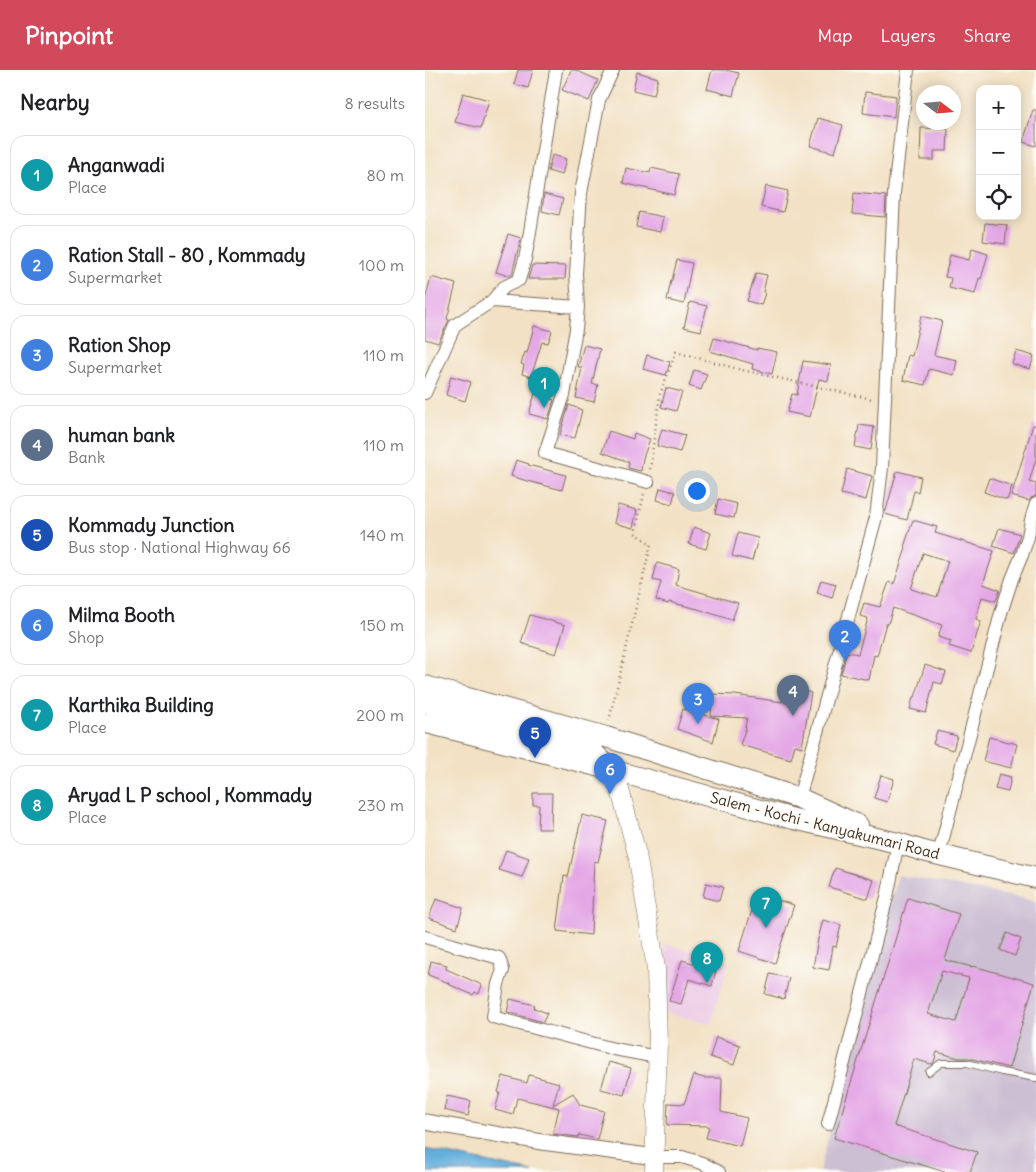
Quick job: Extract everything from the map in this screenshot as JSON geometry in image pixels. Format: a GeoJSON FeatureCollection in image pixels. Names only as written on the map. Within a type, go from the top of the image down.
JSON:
{"type":"FeatureCollection","features":[{"type":"Feature","properties":{"kind":"highway"},"geometry":{"type":"LineString","coordinates":[[425,686],[614,739],[799,798],[898,843]]}},
{"type":"Feature","properties":{"kind":"highway"},"geometry":{"type":"LineString","coordinates":[[425,704],[592,751],[615,771]]}},
{"type":"Feature","properties":{"kind":"highway"},"geometry":{"type":"LineString","coordinates":[[614,739],[615,771]]}},
{"type":"Feature","properties":{"kind":"highway","name":"Salem - Kochi - Kanyakumari Road"},"geometry":{"type":"LineString","coordinates":[[615,771],[794,819],[1036,878]]}},
{"type":"Feature","properties":{"kind":"main road"},"geometry":{"type":"LineString","coordinates":[[425,723],[615,771],[637,854],[656,968],[657,1057],[654,1166]]}},
{"type":"Feature","properties":{"kind":"street"},"geometry":{"type":"LineString","coordinates":[[425,393],[455,324],[492,300],[504,287],[519,280],[530,229],[556,70]]}},
{"type":"Feature","properties":{"kind":"street"},"geometry":{"type":"LineString","coordinates":[[613,70],[599,100],[581,193],[576,274],[578,307],[576,329],[564,395],[545,453],[648,482]]}},
{"type":"Feature","properties":{"kind":"street"},"geometry":{"type":"LineString","coordinates":[[799,798],[876,517],[883,468],[894,193],[908,70]]}},
{"type":"Feature","properties":{"kind":"street"},"geometry":{"type":"LineString","coordinates":[[492,300],[578,307]]}},
{"type":"Feature","properties":{"kind":"street"},"geometry":{"type":"LineString","coordinates":[[939,854],[1001,613],[1012,579],[1023,555],[1036,504]]}},
{"type":"Feature","properties":{"kind":"street"},"geometry":{"type":"LineString","coordinates":[[828,1124],[887,897],[898,843]]}},
{"type":"Feature","properties":{"kind":"street"},"geometry":{"type":"LineString","coordinates":[[425,937],[499,958],[503,970],[498,984],[493,1017],[614,1049],[657,1057]]}},
{"type":"Feature","properties":{"kind":"street"},"geometry":{"type":"LineString","coordinates":[[425,1122],[542,1142],[654,1166],[682,1157],[702,1163],[719,1172]]}},
{"type":"Feature","properties":{"kind":"lane"},"geometry":{"type":"LineString","coordinates":[[929,1072],[941,1063],[967,1063],[1036,1078]]}},
{"type":"Feature","properties":{"kind":"path"},"geometry":{"type":"LineString","coordinates":[[614,739],[651,544],[635,533],[648,482],[659,394],[676,352],[742,370],[885,402]]}},
{"type":"Feature","properties":{"kind":"shaded area"},"geometry":{"type":"Polygon","coordinates":[[[898,875],[1036,901],[1036,1172],[819,1172],[898,875]]]}},
{"type":"Feature","properties":{"kind":"shaded area"},"geometry":{"type":"Polygon","coordinates":[[[665,943],[729,962],[711,1024],[663,1012],[665,943]]]}},
{"type":"Feature","properties":{"kind":"water"},"geometry":{"type":"Polygon","coordinates":[[[425,1149],[533,1172],[425,1172],[425,1149]]]}},
{"type":"Feature","properties":{"kind":"building"},"geometry":{"type":"Polygon","coordinates":[[[518,70],[533,70],[528,88],[514,84],[518,70]]]}},
{"type":"Feature","properties":{"kind":"building"},"geometry":{"type":"Polygon","coordinates":[[[571,70],[598,80],[589,101],[562,90],[571,70]]]}},
{"type":"Feature","properties":{"kind":"building"},"geometry":{"type":"Polygon","coordinates":[[[712,70],[739,73],[733,96],[707,89],[712,70]]]}},
{"type":"Feature","properties":{"kind":"building"},"geometry":{"type":"Polygon","coordinates":[[[637,72],[658,78],[654,95],[633,90],[637,72]]]}},
{"type":"Feature","properties":{"kind":"building"},"geometry":{"type":"Polygon","coordinates":[[[865,92],[896,96],[894,117],[863,113],[865,92]]]}},
{"type":"Feature","properties":{"kind":"building"},"geometry":{"type":"Polygon","coordinates":[[[463,93],[489,100],[481,128],[455,122],[463,93]]]}},
{"type":"Feature","properties":{"kind":"building"},"geometry":{"type":"Polygon","coordinates":[[[1033,110],[1036,110],[1036,146],[1023,142],[1033,110]]]}},
{"type":"Feature","properties":{"kind":"building"},"geometry":{"type":"Polygon","coordinates":[[[818,118],[843,125],[835,153],[810,146],[818,118]]]}},
{"type":"Feature","properties":{"kind":"building"},"geometry":{"type":"Polygon","coordinates":[[[921,130],[948,130],[947,151],[934,151],[934,160],[920,160],[921,130]]]}},
{"type":"Feature","properties":{"kind":"building"},"geometry":{"type":"Polygon","coordinates":[[[552,155],[566,159],[562,175],[548,171],[552,155]]]}},
{"type":"Feature","properties":{"kind":"building"},"geometry":{"type":"Polygon","coordinates":[[[626,168],[650,173],[651,168],[679,174],[674,195],[623,183],[626,168]]]}},
{"type":"Feature","properties":{"kind":"building"},"geometry":{"type":"Polygon","coordinates":[[[766,186],[788,191],[783,212],[761,207],[766,186]]]}},
{"type":"Feature","properties":{"kind":"building"},"geometry":{"type":"Polygon","coordinates":[[[854,193],[886,196],[885,217],[852,214],[854,193]]]}},
{"type":"Feature","properties":{"kind":"building"},"geometry":{"type":"Polygon","coordinates":[[[544,194],[563,199],[559,215],[542,211],[544,194]]]}},
{"type":"Feature","properties":{"kind":"building"},"geometry":{"type":"Polygon","coordinates":[[[639,212],[663,217],[660,232],[636,227],[639,212]]]}},
{"type":"Feature","properties":{"kind":"building"},"geometry":{"type":"Polygon","coordinates":[[[985,223],[1007,225],[1005,244],[983,241],[985,223]]]}},
{"type":"Feature","properties":{"kind":"building"},"geometry":{"type":"Polygon","coordinates":[[[508,234],[521,238],[512,274],[509,276],[496,272],[508,234]]]}},
{"type":"Feature","properties":{"kind":"building"},"geometry":{"type":"Polygon","coordinates":[[[972,249],[988,254],[975,294],[949,288],[951,278],[945,277],[950,255],[969,260],[972,249]]]}},
{"type":"Feature","properties":{"kind":"building"},"geometry":{"type":"Polygon","coordinates":[[[677,260],[692,263],[684,304],[667,300],[677,260]]]}},
{"type":"Feature","properties":{"kind":"building"},"geometry":{"type":"Polygon","coordinates":[[[532,265],[566,266],[565,279],[528,279],[532,265]]]}},
{"type":"Feature","properties":{"kind":"building"},"geometry":{"type":"Polygon","coordinates":[[[756,273],[767,275],[763,292],[765,293],[761,305],[747,301],[756,273]]]}},
{"type":"Feature","properties":{"kind":"building"},"geometry":{"type":"Polygon","coordinates":[[[431,277],[456,284],[447,319],[449,320],[438,343],[425,339],[425,300],[431,277]]]}},
{"type":"Feature","properties":{"kind":"building"},"geometry":{"type":"Polygon","coordinates":[[[690,302],[707,306],[701,331],[684,327],[690,302]]]}},
{"type":"Feature","properties":{"kind":"building"},"geometry":{"type":"Polygon","coordinates":[[[921,316],[942,321],[934,355],[957,360],[954,375],[929,369],[925,385],[903,380],[908,355],[912,356],[921,316]]]}},
{"type":"Feature","properties":{"kind":"building"},"geometry":{"type":"Polygon","coordinates":[[[534,326],[552,331],[548,343],[542,342],[531,377],[522,374],[524,365],[521,364],[525,352],[527,353],[534,326]]]}},
{"type":"Feature","properties":{"kind":"building"},"geometry":{"type":"Polygon","coordinates":[[[714,338],[757,350],[757,348],[777,352],[772,374],[752,369],[753,364],[710,351],[714,338]]]}},
{"type":"Feature","properties":{"kind":"building"},"geometry":{"type":"Polygon","coordinates":[[[584,345],[600,349],[592,384],[598,385],[594,402],[576,398],[582,368],[578,367],[584,345]]]}},
{"type":"Feature","properties":{"kind":"building"},"geometry":{"type":"Polygon","coordinates":[[[1016,351],[1034,356],[1030,369],[1012,364],[1016,351]]]}},
{"type":"Feature","properties":{"kind":"building"},"geometry":{"type":"Polygon","coordinates":[[[647,355],[670,362],[666,375],[643,369],[647,355]]]}},
{"type":"Feature","properties":{"kind":"building"},"geometry":{"type":"Polygon","coordinates":[[[803,361],[831,365],[828,381],[819,379],[810,417],[787,412],[792,394],[797,395],[803,361]]]}},
{"type":"Feature","properties":{"kind":"building"},"geometry":{"type":"Polygon","coordinates":[[[694,370],[707,374],[701,390],[689,386],[694,370]]]}},
{"type":"Feature","properties":{"kind":"building"},"geometry":{"type":"Polygon","coordinates":[[[451,376],[471,382],[465,401],[446,395],[451,376]]]}},
{"type":"Feature","properties":{"kind":"building"},"geometry":{"type":"Polygon","coordinates":[[[666,388],[682,392],[676,411],[661,407],[666,388]]]}},
{"type":"Feature","properties":{"kind":"building"},"geometry":{"type":"Polygon","coordinates":[[[535,393],[554,400],[548,419],[529,414],[535,393]]]}},
{"type":"Feature","properties":{"kind":"building"},"geometry":{"type":"Polygon","coordinates":[[[569,405],[582,410],[575,438],[560,435],[569,405]]]}},
{"type":"Feature","properties":{"kind":"building"},"geometry":{"type":"Polygon","coordinates":[[[859,425],[874,427],[871,450],[855,447],[859,425]]]}},
{"type":"Feature","properties":{"kind":"building"},"geometry":{"type":"Polygon","coordinates":[[[1033,425],[1036,425],[1036,459],[1029,482],[1036,484],[1036,496],[1029,501],[1011,496],[1033,425]]]}},
{"type":"Feature","properties":{"kind":"building"},"geometry":{"type":"Polygon","coordinates":[[[662,429],[685,435],[680,452],[657,446],[662,429]]]}},
{"type":"Feature","properties":{"kind":"building"},"geometry":{"type":"Polygon","coordinates":[[[609,431],[633,439],[634,433],[650,439],[643,458],[641,471],[628,468],[629,462],[602,452],[609,431]]]}},
{"type":"Feature","properties":{"kind":"building"},"geometry":{"type":"Polygon","coordinates":[[[516,460],[566,475],[562,490],[511,476],[516,460]]]}},
{"type":"Feature","properties":{"kind":"building"},"geometry":{"type":"Polygon","coordinates":[[[847,469],[872,476],[866,500],[841,494],[847,469]]]}},
{"type":"Feature","properties":{"kind":"building"},"geometry":{"type":"Polygon","coordinates":[[[897,471],[921,477],[918,492],[914,491],[907,520],[885,514],[897,471]]]}},
{"type":"Feature","properties":{"kind":"building"},"geometry":{"type":"Polygon","coordinates":[[[989,478],[1012,486],[1007,500],[984,492],[989,478]]]}},
{"type":"Feature","properties":{"kind":"building"},"geometry":{"type":"Polygon","coordinates":[[[660,488],[675,492],[672,504],[657,500],[660,488]]]}},
{"type":"Feature","properties":{"kind":"building"},"geometry":{"type":"Polygon","coordinates":[[[718,499],[737,504],[734,518],[715,514],[718,499]]]}},
{"type":"Feature","properties":{"kind":"building"},"geometry":{"type":"Polygon","coordinates":[[[618,505],[637,510],[633,528],[614,523],[618,505]]]}},
{"type":"Feature","properties":{"kind":"building"},"geometry":{"type":"Polygon","coordinates":[[[913,520],[937,527],[935,533],[994,551],[983,584],[1000,590],[996,601],[982,597],[976,619],[981,621],[971,653],[949,646],[951,641],[938,637],[942,625],[893,608],[888,624],[886,623],[877,656],[874,655],[869,680],[841,674],[847,652],[858,654],[868,618],[860,616],[864,603],[880,607],[889,582],[894,584],[906,548],[904,547],[913,520]],[[923,553],[911,589],[937,597],[948,561],[923,553]]]}},
{"type":"Feature","properties":{"kind":"building"},"geometry":{"type":"Polygon","coordinates":[[[694,527],[711,533],[706,549],[689,544],[694,527]]]}},
{"type":"Feature","properties":{"kind":"building"},"geometry":{"type":"Polygon","coordinates":[[[999,528],[1020,534],[1014,553],[993,546],[999,528]]]}},
{"type":"Feature","properties":{"kind":"building"},"geometry":{"type":"Polygon","coordinates":[[[738,533],[758,538],[752,561],[732,556],[738,533]]]}},
{"type":"Feature","properties":{"kind":"building"},"geometry":{"type":"Polygon","coordinates":[[[657,563],[679,569],[676,585],[738,603],[732,620],[698,609],[656,600],[661,582],[653,580],[657,563]]]}},
{"type":"Feature","properties":{"kind":"building"},"geometry":{"type":"Polygon","coordinates":[[[821,580],[836,584],[832,598],[817,593],[821,580]]]}},
{"type":"Feature","properties":{"kind":"building"},"geometry":{"type":"Polygon","coordinates":[[[530,615],[565,625],[556,654],[521,643],[530,615]]]}},
{"type":"Feature","properties":{"kind":"building"},"geometry":{"type":"Polygon","coordinates":[[[925,665],[946,672],[942,684],[934,682],[926,713],[910,709],[925,665]]]}},
{"type":"Feature","properties":{"kind":"building"},"geometry":{"type":"Polygon","coordinates":[[[786,684],[811,693],[802,747],[795,745],[791,759],[740,745],[747,718],[711,716],[712,694],[735,695],[782,702],[786,684]]]}},
{"type":"Feature","properties":{"kind":"building"},"geometry":{"type":"Polygon","coordinates":[[[683,709],[719,719],[713,742],[677,729],[683,709]]]}},
{"type":"Feature","properties":{"kind":"building"},"geometry":{"type":"Polygon","coordinates":[[[937,731],[957,736],[953,750],[933,744],[937,731]]]}},
{"type":"Feature","properties":{"kind":"building"},"geometry":{"type":"Polygon","coordinates":[[[989,737],[1017,744],[1011,768],[983,761],[989,737]]]}},
{"type":"Feature","properties":{"kind":"building"},"geometry":{"type":"Polygon","coordinates":[[[999,774],[1011,777],[1008,792],[995,789],[999,774]]]}},
{"type":"Feature","properties":{"kind":"building"},"geometry":{"type":"Polygon","coordinates":[[[881,775],[894,779],[887,802],[874,798],[881,775]]]}},
{"type":"Feature","properties":{"kind":"building"},"geometry":{"type":"Polygon","coordinates":[[[533,793],[552,793],[551,829],[538,829],[539,805],[533,805],[533,793]]]}},
{"type":"Feature","properties":{"kind":"building"},"geometry":{"type":"Polygon","coordinates":[[[582,815],[608,821],[598,862],[594,861],[591,935],[557,931],[564,876],[568,877],[582,815]]]}},
{"type":"Feature","properties":{"kind":"building"},"geometry":{"type":"Polygon","coordinates":[[[506,850],[529,858],[522,877],[499,870],[506,850]]]}},
{"type":"Feature","properties":{"kind":"building"},"geometry":{"type":"Polygon","coordinates":[[[835,868],[874,880],[868,899],[829,887],[835,868]]]}},
{"type":"Feature","properties":{"kind":"building"},"geometry":{"type":"Polygon","coordinates":[[[706,883],[723,887],[719,901],[703,897],[706,883]]]}},
{"type":"Feature","properties":{"kind":"building"},"geometry":{"type":"Polygon","coordinates":[[[757,894],[794,905],[775,963],[739,951],[757,894]]]}},
{"type":"Feature","properties":{"kind":"building"},"geometry":{"type":"Polygon","coordinates":[[[908,898],[959,914],[945,960],[1034,983],[1009,1068],[937,1052],[934,1062],[931,1064],[914,1059],[894,1126],[977,1152],[970,1172],[945,1172],[834,1138],[908,898]],[[942,971],[928,1014],[956,1022],[969,978],[942,971]]]}},
{"type":"Feature","properties":{"kind":"building"},"geometry":{"type":"Polygon","coordinates":[[[436,899],[463,908],[457,928],[429,918],[436,899]]]}},
{"type":"Feature","properties":{"kind":"building"},"geometry":{"type":"Polygon","coordinates":[[[823,920],[841,925],[836,947],[833,946],[829,970],[813,967],[823,920]]]}},
{"type":"Feature","properties":{"kind":"building"},"geometry":{"type":"Polygon","coordinates":[[[1007,933],[1021,939],[1015,956],[1000,950],[1007,933]]]}},
{"type":"Feature","properties":{"kind":"building"},"geometry":{"type":"Polygon","coordinates":[[[682,960],[716,970],[712,986],[689,979],[681,1004],[669,1001],[682,960]]]}},
{"type":"Feature","properties":{"kind":"building"},"geometry":{"type":"Polygon","coordinates":[[[431,961],[447,965],[446,969],[482,985],[479,994],[475,992],[473,995],[428,975],[431,961]]]}},
{"type":"Feature","properties":{"kind":"building"},"geometry":{"type":"Polygon","coordinates":[[[770,974],[789,978],[784,999],[765,994],[770,974]]]}},
{"type":"Feature","properties":{"kind":"building"},"geometry":{"type":"Polygon","coordinates":[[[510,999],[535,1005],[534,1008],[547,1013],[543,1022],[507,1012],[510,999]]]}},
{"type":"Feature","properties":{"kind":"building"},"geometry":{"type":"Polygon","coordinates":[[[716,1037],[740,1045],[734,1065],[710,1057],[716,1037]]]}},
{"type":"Feature","properties":{"kind":"building"},"geometry":{"type":"Polygon","coordinates":[[[609,1062],[631,1068],[624,1095],[601,1089],[609,1062]]]}},
{"type":"Feature","properties":{"kind":"building"},"geometry":{"type":"Polygon","coordinates":[[[529,1075],[559,1083],[553,1105],[573,1093],[580,1105],[604,1111],[597,1139],[579,1135],[578,1137],[553,1134],[559,1108],[517,1098],[513,1115],[495,1110],[503,1076],[527,1083],[529,1075]]]}},
{"type":"Feature","properties":{"kind":"building"},"geometry":{"type":"Polygon","coordinates":[[[694,1075],[704,1078],[722,1078],[721,1112],[747,1118],[740,1146],[706,1138],[709,1126],[667,1125],[668,1103],[684,1104],[694,1075]]]}},
{"type":"Feature","properties":{"kind":"building"},"geometry":{"type":"Polygon","coordinates":[[[447,1096],[471,1101],[468,1116],[444,1110],[447,1096]]]}},
{"type":"Feature","properties":{"kind":"place","name":"Anganwadi"},"geometry":{"type":"Point","coordinates":[544,408]}},
{"type":"Feature","properties":{"kind":"place","name":"Ration Stall - 80 , Kommady"},"geometry":{"type":"Point","coordinates":[845,661]}},
{"type":"Feature","properties":{"kind":"place","name":"human bank"},"geometry":{"type":"Point","coordinates":[793,716]}},
{"type":"Feature","properties":{"kind":"place","name":"Ration Shop"},"geometry":{"type":"Point","coordinates":[698,724]}},
{"type":"Feature","properties":{"kind":"place","name":"Kommady Junction"},"geometry":{"type":"Point","coordinates":[535,758]}},
{"type":"Feature","properties":{"kind":"place","name":"Milma Booth"},"geometry":{"type":"Point","coordinates":[610,794]}},
{"type":"Feature","properties":{"kind":"place","name":"Karthika Building"},"geometry":{"type":"Point","coordinates":[766,928]}},
{"type":"Feature","properties":{"kind":"place","name":"Aryad L P school , Kommady"},"geometry":{"type":"Point","coordinates":[707,983]}}]}
